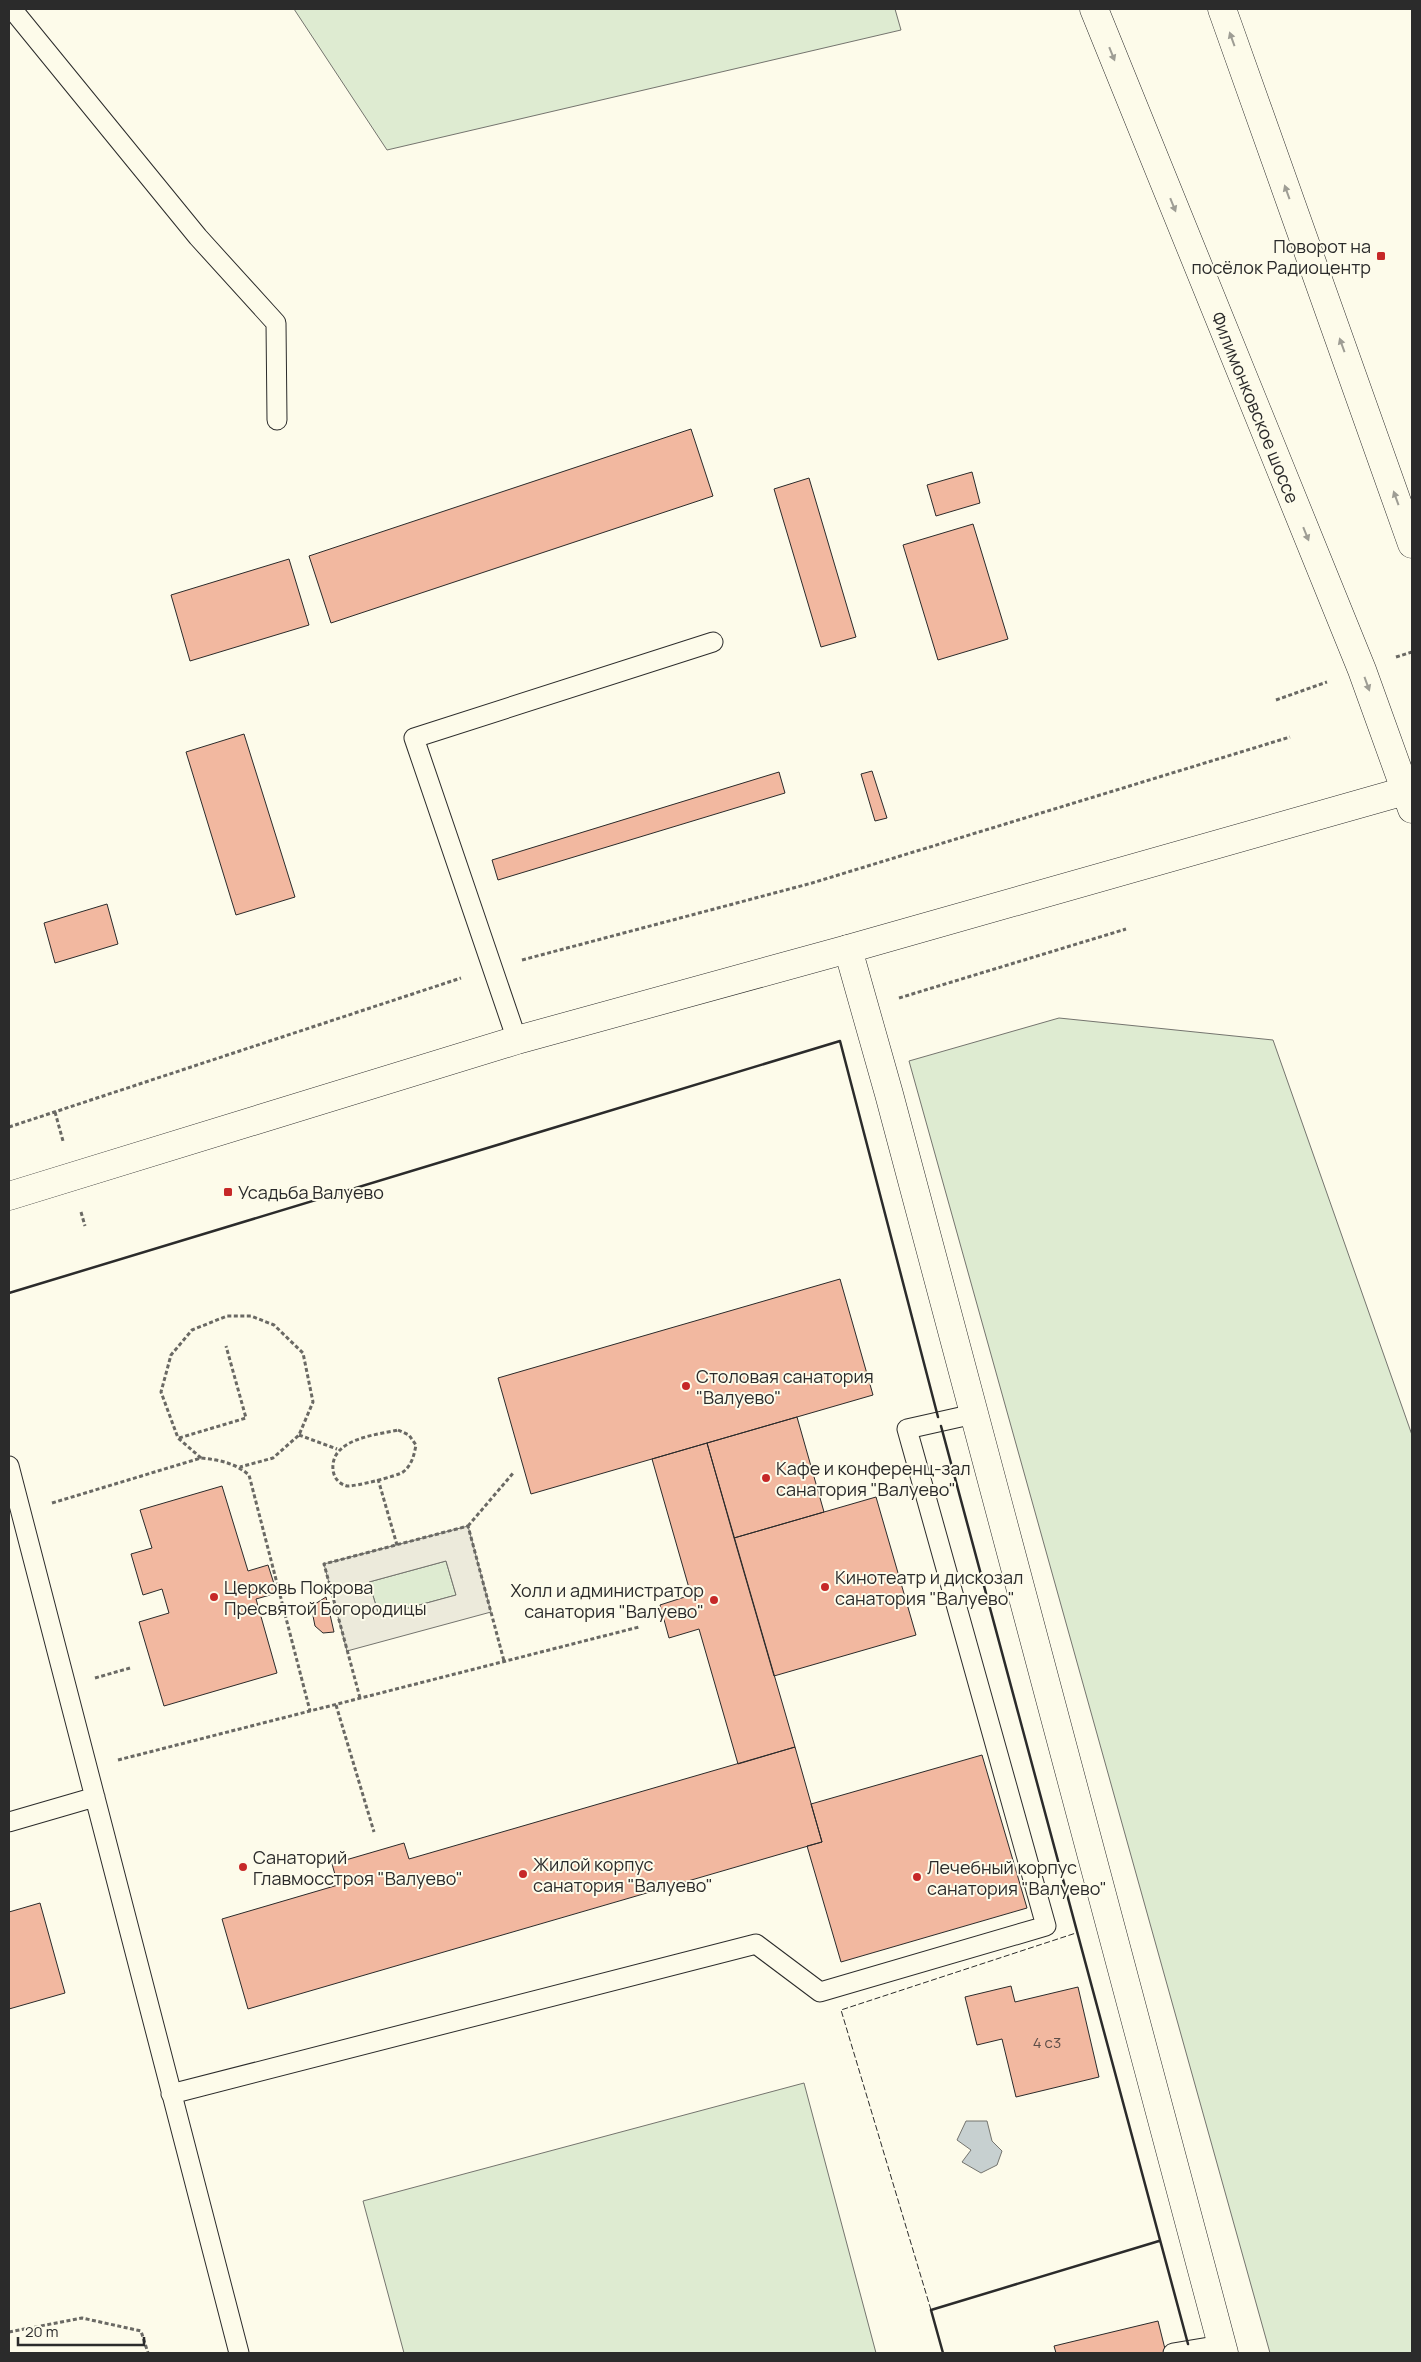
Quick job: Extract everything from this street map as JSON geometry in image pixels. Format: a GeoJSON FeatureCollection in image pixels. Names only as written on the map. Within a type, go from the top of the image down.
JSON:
{"type":"FeatureCollection","features":[{"type":"Feature","properties":{"kind":"street","name":"Филимонковское шоссе"},"geometry":{"type":"LineString","coordinates":[[1094,9],[1362,670],[1410,796]]}},
{"type":"Feature","properties":{"kind":"street"},"geometry":{"type":"LineString","coordinates":[[1222,9],[1412,544]]}},
{"type":"Feature","properties":{"kind":"street"},"geometry":{"type":"LineString","coordinates":[[9,1196],[518,1040],[1410,796]]}},
{"type":"Feature","properties":{"kind":"street"},"geometry":{"type":"LineString","coordinates":[[848,949],[974,1414],[1222,2349]]}},
{"type":"Feature","properties":{"kind":"lane"},"geometry":{"type":"LineString","coordinates":[[12,9],[198,237],[276,323],[277,420]]}},
{"type":"Feature","properties":{"kind":"lane"},"geometry":{"type":"LineString","coordinates":[[518,1040],[414,738],[713,642]]}},
{"type":"Feature","properties":{"kind":"lane"},"geometry":{"type":"LineString","coordinates":[[171,2094],[756,1944],[820,1992],[1046,1926],[907,1429],[974,1414]]}},
{"type":"Feature","properties":{"kind":"lane"},"geometry":{"type":"LineString","coordinates":[[9,1466],[90,1767],[95,1797],[239,2353]]}},
{"type":"Feature","properties":{"kind":"lane"},"geometry":{"type":"LineString","coordinates":[[9,1822],[95,1797]]}},
{"type":"Feature","properties":{"kind":"lane"},"geometry":{"type":"LineString","coordinates":[[1173,2353],[1222,2349]]}},
{"type":"Feature","properties":{"kind":"path"},"geometry":{"type":"LineString","coordinates":[[9,1127],[492,968],[812,883],[1290,737]]}},
{"type":"Feature","properties":{"kind":"path"},"geometry":{"type":"LineString","coordinates":[[865,1009],[1126,929]]}},
{"type":"Feature","properties":{"kind":"path"},"geometry":{"type":"LineString","coordinates":[[201,1458],[178,1438],[162,1392],[171,1355],[192,1330],[227,1316],[251,1316],[274,1325],[303,1353],[313,1402],[299,1435],[273,1458],[239,1467]]}},
{"type":"Feature","properties":{"kind":"path"},"geometry":{"type":"LineString","coordinates":[[178,1438],[246,1418],[226,1346]]}},
{"type":"Feature","properties":{"kind":"path"},"geometry":{"type":"LineString","coordinates":[[398,1430],[409,1435],[416,1445],[413,1460],[402,1472],[378,1479],[349,1486],[339,1482],[333,1473],[332,1459],[337,1449],[365,1437],[398,1430]]}},
{"type":"Feature","properties":{"kind":"path"},"geometry":{"type":"LineString","coordinates":[[299,1435],[337,1449]]}},
{"type":"Feature","properties":{"kind":"path"},"geometry":{"type":"LineString","coordinates":[[21,1512],[201,1458],[219,1460],[239,1467],[249,1475],[310,1711]]}},
{"type":"Feature","properties":{"kind":"path"},"geometry":{"type":"LineString","coordinates":[[360,1698],[324,1564],[468,1526],[514,1472]]}},
{"type":"Feature","properties":{"kind":"path"},"geometry":{"type":"LineString","coordinates":[[378,1479],[397,1545]]}},
{"type":"Feature","properties":{"kind":"path"},"geometry":{"type":"LineString","coordinates":[[468,1526],[504,1661]]}},
{"type":"Feature","properties":{"kind":"path"},"geometry":{"type":"LineString","coordinates":[[90,1767],[639,1627]]}},
{"type":"Feature","properties":{"kind":"path"},"geometry":{"type":"LineString","coordinates":[[336,1705],[374,1832]]}},
{"type":"Feature","properties":{"kind":"path"},"geometry":{"type":"LineString","coordinates":[[9,2332],[82,2318],[141,2331],[148,2353]]}},
{"type":"Feature","properties":{"kind":"green space"},"geometry":{"type":"Polygon","coordinates":[[[294,9],[895,9],[901,30],[387,150],[294,9]]]}},
{"type":"Feature","properties":{"kind":"green space"},"geometry":{"type":"Polygon","coordinates":[[[1059,1018],[1273,1040],[1412,1435],[1412,2353],[1270,2353],[909,1061],[1059,1018]]]}},
{"type":"Feature","properties":{"kind":"green space"},"geometry":{"type":"Polygon","coordinates":[[[446,1561],[456,1595],[379,1616],[369,1582],[446,1561]]]}},
{"type":"Feature","properties":{"kind":"green space"},"geometry":{"type":"Polygon","coordinates":[[[804,2083],[876,2353],[404,2353],[363,2201],[804,2083]]]}},
{"type":"Feature","properties":{"kind":"shaded area"},"geometry":{"type":"Polygon","coordinates":[[[468,1526],[491,1612],[347,1651],[324,1564],[468,1526]],[[446,1561],[369,1582],[379,1616],[456,1595],[446,1561]]]}},
{"type":"Feature","properties":{"kind":"shaded area"},"geometry":{"type":"Polygon","coordinates":[[[966,2121],[987,2121],[992,2141],[1002,2151],[997,2165],[981,2173],[962,2162],[971,2150],[957,2140],[966,2121]]]}},
{"type":"Feature","properties":{"kind":"building"},"geometry":{"type":"Polygon","coordinates":[[[691,429],[713,496],[331,623],[309,556],[691,429]]]}},
{"type":"Feature","properties":{"kind":"building"},"geometry":{"type":"Polygon","coordinates":[[[972,472],[980,503],[936,516],[927,485],[972,472]]]}},
{"type":"Feature","properties":{"kind":"building"},"geometry":{"type":"Polygon","coordinates":[[[809,478],[856,637],[821,647],[774,489],[809,478]]]}},
{"type":"Feature","properties":{"kind":"building"},"geometry":{"type":"Polygon","coordinates":[[[973,524],[1008,639],[938,660],[903,545],[973,524]]]}},
{"type":"Feature","properties":{"kind":"building"},"geometry":{"type":"Polygon","coordinates":[[[289,559],[309,625],[190,661],[171,595],[289,559]]]}},
{"type":"Feature","properties":{"kind":"building"},"geometry":{"type":"Polygon","coordinates":[[[244,734],[295,897],[236,915],[186,752],[244,734]]]}},
{"type":"Feature","properties":{"kind":"building"},"geometry":{"type":"Polygon","coordinates":[[[872,771],[887,818],[875,821],[861,774],[872,771]]]}},
{"type":"Feature","properties":{"kind":"building"},"geometry":{"type":"Polygon","coordinates":[[[779,772],[785,793],[498,880],[492,860],[779,772]]]}},
{"type":"Feature","properties":{"kind":"building"},"geometry":{"type":"Polygon","coordinates":[[[107,904],[118,944],[55,963],[44,923],[107,904]]]}},
{"type":"Feature","properties":{"kind":"building","name":"Столовая санатория \"Валуево\""},"geometry":{"type":"Polygon","coordinates":[[[840,1279],[873,1395],[531,1494],[498,1378],[840,1279]]]}},
{"type":"Feature","properties":{"kind":"building","name":"Кафе и конференц-зал санатория \"Валуево\""},"geometry":{"type":"Polygon","coordinates":[[[797,1417],[824,1512],[734,1538],[707,1443],[797,1417]]]}},
{"type":"Feature","properties":{"kind":"building","name":"Холл и администратор санатория \"Валуево\""},"geometry":{"type":"Polygon","coordinates":[[[707,1443],[795,1747],[738,1764],[699,1629],[669,1638],[660,1605],[691,1595],[652,1459],[707,1443]]]}},
{"type":"Feature","properties":{"kind":"building","name":"Церковь Покрова Пресвятой Богородицы"},"geometry":{"type":"Polygon","coordinates":[[[222,1486],[248,1571],[268,1565],[277,1593],[256,1599],[277,1673],[164,1706],[139,1622],[169,1613],[162,1589],[143,1595],[131,1554],[152,1548],[140,1510],[222,1486]]]}},
{"type":"Feature","properties":{"kind":"building","name":"Кинотеатр и дискозал санатория \"Валуево\""},"geometry":{"type":"Polygon","coordinates":[[[876,1497],[916,1635],[774,1676],[734,1538],[876,1497]]]}},
{"type":"Feature","properties":{"kind":"building"},"geometry":{"type":"Polygon","coordinates":[[[326,1597],[334,1632],[323,1633],[315,1626],[313,1616],[315,1604],[326,1597]]]}},
{"type":"Feature","properties":{"kind":"building","name":"Жилой корпус санатория \"Валуево\""},"geometry":{"type":"Polygon","coordinates":[[[795,1747],[822,1842],[248,2009],[222,1919],[338,1885],[332,1864],[404,1843],[409,1859],[795,1747]]]}},
{"type":"Feature","properties":{"kind":"building","name":"Лечебный корпус санатория \"Валуево\""},"geometry":{"type":"Polygon","coordinates":[[[982,1755],[1027,1908],[841,1962],[807,1846],[822,1842],[811,1804],[982,1755]]]}},
{"type":"Feature","properties":{"kind":"building"},"geometry":{"type":"Polygon","coordinates":[[[40,1903],[65,1993],[9,2009],[9,1912],[40,1903]]]}},
{"type":"Feature","properties":{"kind":"building"},"geometry":{"type":"Polygon","coordinates":[[[1011,1986],[1015,2002],[1078,1987],[1099,2077],[1016,2097],[1002,2039],[977,2045],[965,1997],[1011,1986]]]}},
{"type":"Feature","properties":{"kind":"building"},"geometry":{"type":"Polygon","coordinates":[[[1158,2321],[1166,2353],[1056,2353],[1054,2346],[1158,2321]]]}},
{"type":"Feature","properties":{"kind":"fence"},"geometry":{"type":"LineString","coordinates":[[931,2310],[841,2010],[1076,1933]]}},
{"type":"Feature","properties":{"kind":"wall"},"geometry":{"type":"LineString","coordinates":[[9,1293],[840,1041],[938,1417]]}},
{"type":"Feature","properties":{"kind":"wall"},"geometry":{"type":"LineString","coordinates":[[941,1426],[1188,2344]]}},
{"type":"Feature","properties":{"kind":"wall"},"geometry":{"type":"LineString","coordinates":[[943,2353],[931,2310],[1159,2241]]}},
{"type":"Feature","properties":{"kind":"place","name":"Поворот на посёлок Радиоцентр"},"geometry":{"type":"Point","coordinates":[1381,256]}},
{"type":"Feature","properties":{"kind":"place","name":"Усадьба Валуево"},"geometry":{"type":"Point","coordinates":[228,1192]}},
{"type":"Feature","properties":{"kind":"place","name":"Столовая санатория \"Валуево\""},"geometry":{"type":"Point","coordinates":[686,1386]}},
{"type":"Feature","properties":{"kind":"place","name":"Кафе и конференц-зал санатория \"Валуево\""},"geometry":{"type":"Point","coordinates":[766,1478]}},
{"type":"Feature","properties":{"kind":"place","name":"Кинотеатр и дискозал санатория \"Валуево\""},"geometry":{"type":"Point","coordinates":[825,1587]}},
{"type":"Feature","properties":{"kind":"place","name":"Церковь Покрова Пресвятой Богородицы"},"geometry":{"type":"Point","coordinates":[214,1597]}},
{"type":"Feature","properties":{"kind":"place","name":"Холл и администратор санатория \"Валуево\""},"geometry":{"type":"Point","coordinates":[714,1600]}},
{"type":"Feature","properties":{"kind":"place","name":"Санаторий Главмосстроя \"Валуево\""},"geometry":{"type":"Point","coordinates":[243,1867]}},
{"type":"Feature","properties":{"kind":"place","name":"Жилой корпус санатория \"Валуево\""},"geometry":{"type":"Point","coordinates":[523,1874]}},
{"type":"Feature","properties":{"kind":"place","name":"Лечебный корпус санатория \"Валуево\""},"geometry":{"type":"Point","coordinates":[917,1877]}}]}
